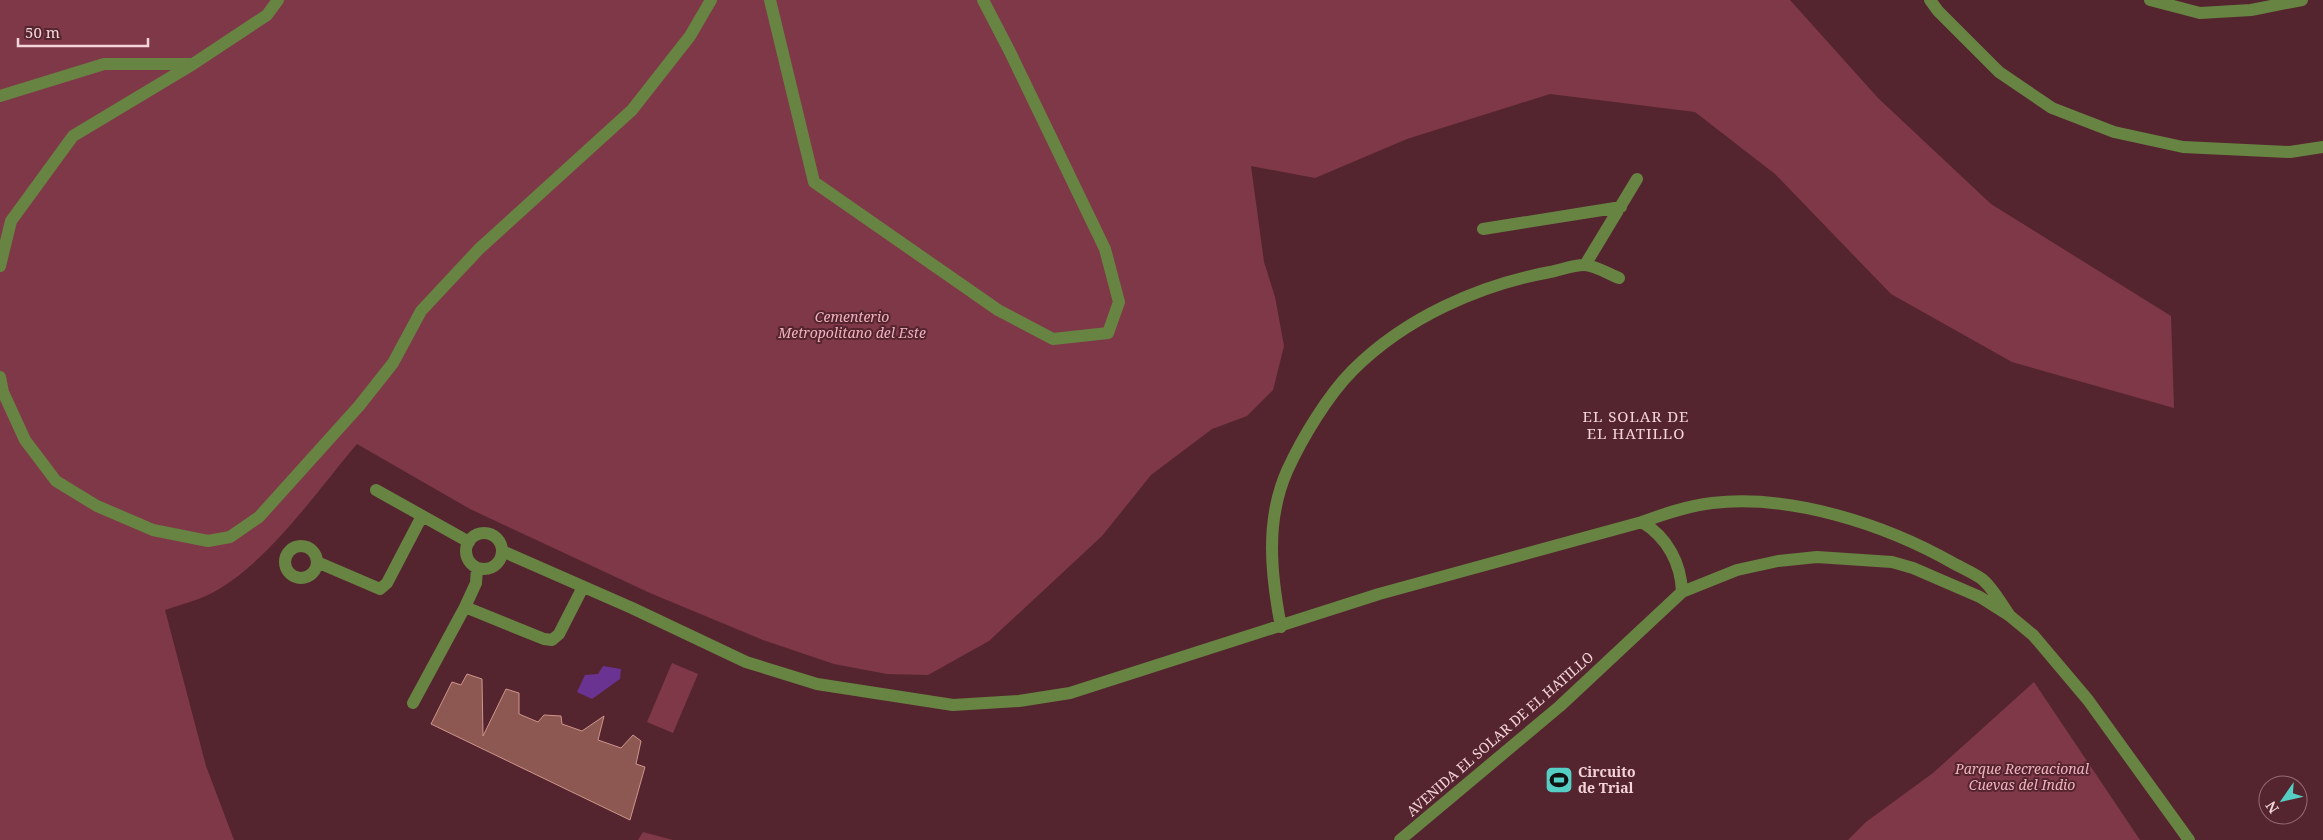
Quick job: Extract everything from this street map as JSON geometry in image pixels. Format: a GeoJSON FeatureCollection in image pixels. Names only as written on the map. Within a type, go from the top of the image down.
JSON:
{"type":"FeatureCollection","features":[{"type":"Feature","properties":{"kind":"street"},"geometry":{"type":"LineString","coordinates":[[0,266],[11,221],[73,136],[193,64],[267,15],[278,0]]}},
{"type":"Feature","properties":{"kind":"street"},"geometry":{"type":"LineString","coordinates":[[0,377],[2,391],[24,440],[56,481],[97,506],[153,530],[208,541],[230,537],[259,517],[359,406],[393,363],[421,311],[480,249],[632,110],[690,36],[712,0]]}},
{"type":"Feature","properties":{"kind":"street"},"geometry":{"type":"LineString","coordinates":[[770,0],[814,182],[998,310],[1053,339],[1108,333],[1118,302],[1105,249],[983,0]]}},
{"type":"Feature","properties":{"kind":"street"},"geometry":{"type":"LineString","coordinates":[[1930,0],[1938,11],[1999,72],[2052,108],[2114,132],[2183,147],[2290,152],[2323,147]]}},
{"type":"Feature","properties":{"kind":"street"},"geometry":{"type":"LineString","coordinates":[[2150,0],[2200,12],[2250,10],[2302,0]]}},
{"type":"Feature","properties":{"kind":"street"},"geometry":{"type":"LineString","coordinates":[[0,96],[104,64],[193,64]]}},
{"type":"Feature","properties":{"kind":"street"},"geometry":{"type":"LineString","coordinates":[[1585,265],[1637,179]]}},
{"type":"Feature","properties":{"kind":"street"},"geometry":{"type":"LineString","coordinates":[[1483,229],[1621,207]]}},
{"type":"Feature","properties":{"kind":"street"},"geometry":{"type":"LineString","coordinates":[[1282,627],[1272,581],[1272,526],[1287,472],[1312,424],[1353,370],[1402,330],[1452,304],[1522,277],[1585,265],[1619,278]]}},
{"type":"Feature","properties":{"kind":"street"},"geometry":{"type":"LineString","coordinates":[[376,490],[468,542]]}},
{"type":"Feature","properties":{"kind":"street"},"geometry":{"type":"LineString","coordinates":[[502,551],[746,662],[817,684],[953,706],[1019,701],[1070,693],[1282,627],[1379,594],[1642,522],[1672,511],[1719,503],[1745,502],[1787,505],[1874,526],[1925,547],[1983,580],[2010,616]]}},
{"type":"Feature","properties":{"kind":"street"},"geometry":{"type":"LineString","coordinates":[[317,562],[380,589],[387,583],[422,516]]}},
{"type":"Feature","properties":{"kind":"street"},"geometry":{"type":"LineString","coordinates":[[1642,522],[1660,535],[1670,549],[1679,568],[1682,592]]}},
{"type":"Feature","properties":{"kind":"street"},"geometry":{"type":"LineString","coordinates":[[413,703],[476,583],[476,568],[466,554],[468,542],[477,535],[488,534],[498,540],[502,551],[501,557],[494,566],[488,569],[476,568]]}},
{"type":"Feature","properties":{"kind":"street","name":"AVENIDA EL SOLAR DE EL HATILLO"},"geometry":{"type":"LineString","coordinates":[[1400,840],[1560,706],[1682,592],[1717,576],[1778,561],[1817,557],[1892,562],[1913,568],[1980,597],[2010,616],[2033,635],[2088,700],[2189,840]]}},
{"type":"Feature","properties":{"kind":"street"},"geometry":{"type":"LineString","coordinates":[[465,607],[544,639],[552,640],[559,634],[583,587]]}},
{"type":"Feature","properties":{"kind":"green space","name":"Cementerio Metropolitano del Este"},"geometry":{"type":"Polygon","coordinates":[[[0,0],[1790,0],[1878,98],[1991,204],[2171,316],[2174,408],[2012,362],[1891,294],[1775,174],[1695,112],[1550,94],[1407,139],[1315,178],[1251,166],[1264,262],[1275,297],[1284,346],[1273,390],[1247,416],[1212,429],[1151,475],[1102,536],[989,641],[928,675],[887,674],[834,664],[763,640],[650,593],[470,509],[357,444],[293,522],[257,560],[213,593],[165,610],[206,766],[234,840],[0,840],[0,0]]]}},
{"type":"Feature","properties":{"kind":"green space"},"geometry":{"type":"Polygon","coordinates":[[[672,663],[698,674],[673,733],[647,722],[672,663]]]}},
{"type":"Feature","properties":{"kind":"green space","name":"Parque Recreacional Cuevas del Indio"},"geometry":{"type":"Polygon","coordinates":[[[2034,682],[2140,840],[1848,840],[1866,822],[1933,773],[2034,682]]]}},
{"type":"Feature","properties":{"kind":"green space"},"geometry":{"type":"Polygon","coordinates":[[[643,832],[673,840],[638,840],[643,832]]]}},
{"type":"Feature","properties":{"kind":"shaded area"},"geometry":{"type":"Polygon","coordinates":[[[603,666],[621,669],[620,679],[592,699],[577,692],[585,675],[598,674],[603,666]]]}},
{"type":"Feature","properties":{"kind":"building"},"geometry":{"type":"Polygon","coordinates":[[[467,674],[482,679],[483,736],[506,689],[519,693],[519,714],[538,722],[544,715],[561,716],[562,724],[582,731],[604,716],[598,740],[621,748],[633,735],[641,741],[636,764],[645,767],[630,820],[431,724],[452,682],[461,685],[467,674]]]}},
{"type":"Feature","properties":{"kind":"place","name":"Circuito de Trial"},"geometry":{"type":"Point","coordinates":[1559,780]}},
{"type":"Feature","properties":{"kind":"district","name":"EL SOLAR DE EL HATILLO"},"geometry":{"type":"Point","coordinates":[1636,426]}}]}
